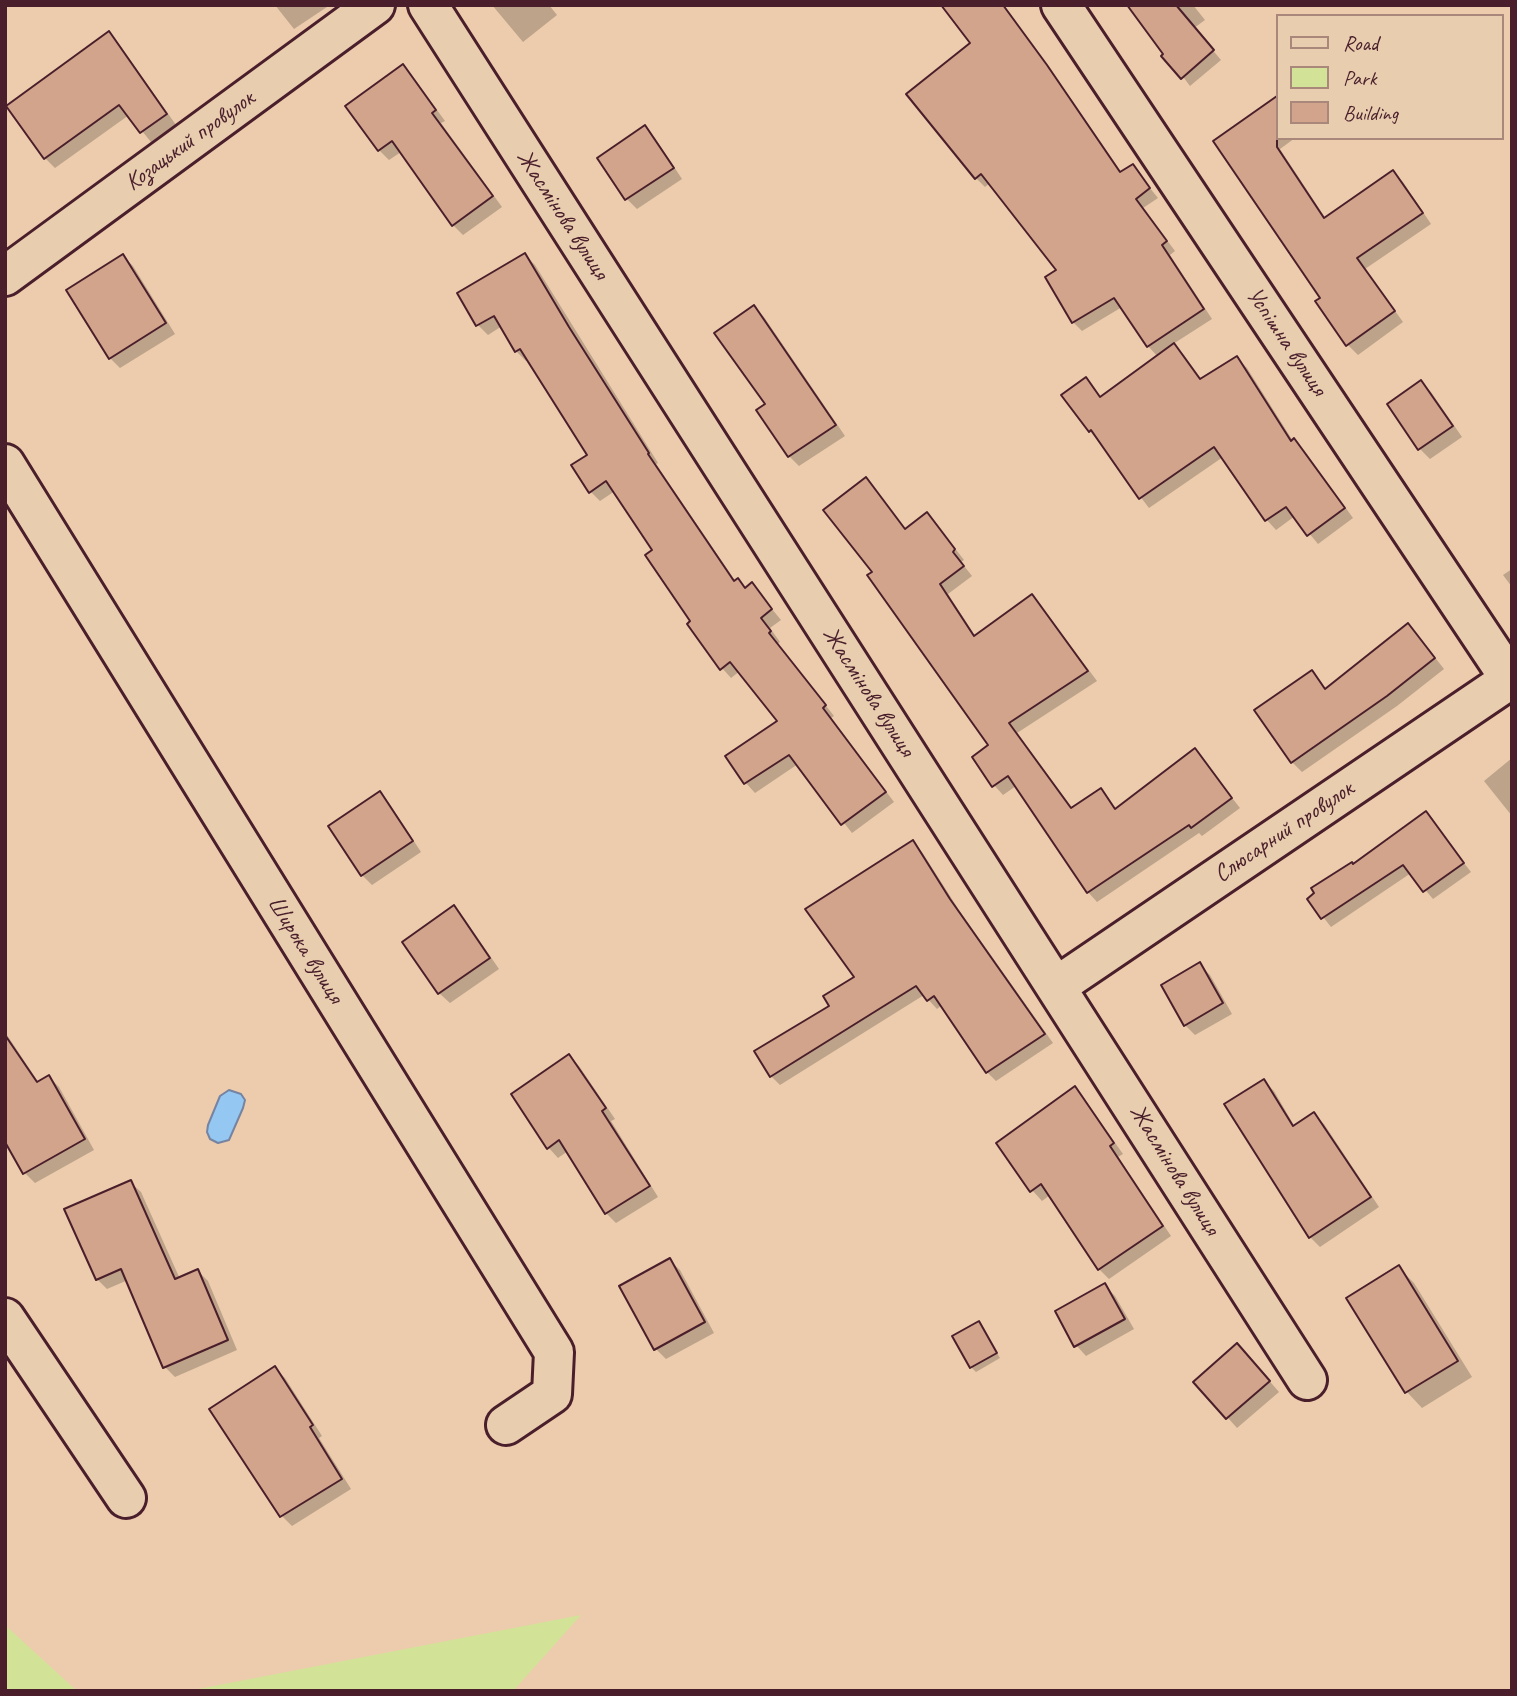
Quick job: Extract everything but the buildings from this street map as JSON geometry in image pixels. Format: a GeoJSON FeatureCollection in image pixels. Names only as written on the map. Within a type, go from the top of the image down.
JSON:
{"type":"FeatureCollection","features":[{"type":"Feature","properties":{"kind":"street","name":"Козацький провулок"},"geometry":{"type":"LineString","coordinates":[[5,276],[375,5]]}},
{"type":"Feature","properties":{"kind":"street","name":"Жасмінова вулиця"},"geometry":{"type":"LineString","coordinates":[[428,5],[1307,1380]]}},
{"type":"Feature","properties":{"kind":"street","name":"Успішна вулиця"},"geometry":{"type":"LineString","coordinates":[[1061,5],[1511,678]]}},
{"type":"Feature","properties":{"kind":"street","name":"Широка вулиця"},"geometry":{"type":"LineString","coordinates":[[5,464],[554,1352],[552,1394],[506,1425]]}},
{"type":"Feature","properties":{"kind":"street","name":"Слюсарний провулок"},"geometry":{"type":"LineString","coordinates":[[1057,986],[1511,678]]}},
{"type":"Feature","properties":{"kind":"street"},"geometry":{"type":"LineString","coordinates":[[5,1318],[126,1498]]}},
{"type":"Feature","properties":{"kind":"green space"},"geometry":{"type":"Polygon","coordinates":[[[581,1615],[513,1691],[188,1691],[581,1615]]]}},
{"type":"Feature","properties":{"kind":"green space"},"geometry":{"type":"Polygon","coordinates":[[[5,1625],[77,1691],[5,1691],[5,1625]]]}},
{"type":"Feature","properties":{"kind":"water"},"geometry":{"type":"Polygon","coordinates":[[[229,1090],[241,1094],[245,1100],[229,1140],[218,1143],[210,1139],[208,1125],[220,1096],[229,1090]]]}}]}
